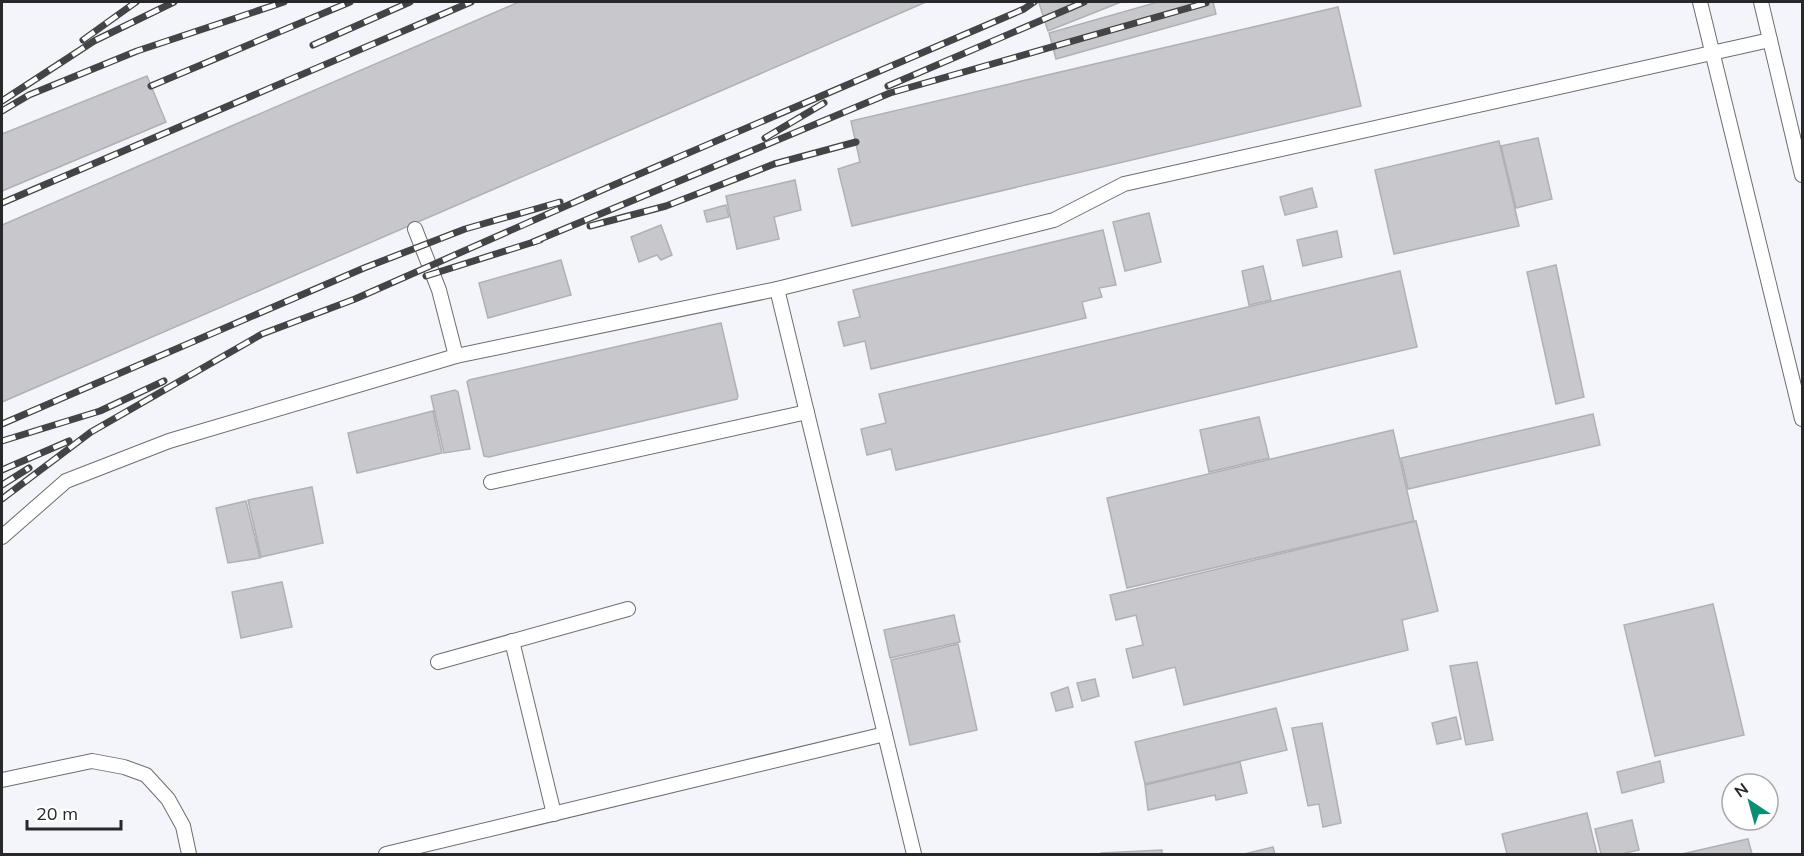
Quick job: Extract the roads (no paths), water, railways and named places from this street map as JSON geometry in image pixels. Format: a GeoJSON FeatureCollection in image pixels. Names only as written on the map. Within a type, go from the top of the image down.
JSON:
{"type":"FeatureCollection","features":[{"type":"Feature","properties":{"kind":"lane"},"geometry":{"type":"LineString","coordinates":[[1700,2],[1803,419]]}},
{"type":"Feature","properties":{"kind":"lane"},"geometry":{"type":"LineString","coordinates":[[1761,2],[1803,175]]}},
{"type":"Feature","properties":{"kind":"lane"},"geometry":{"type":"LineString","coordinates":[[2,537],[66,481],[169,441],[456,356],[777,289],[1054,220],[1124,184],[1770,40]]}},
{"type":"Feature","properties":{"kind":"lane"},"geometry":{"type":"LineString","coordinates":[[415,230],[439,290],[456,356]]}},
{"type":"Feature","properties":{"kind":"lane"},"geometry":{"type":"LineString","coordinates":[[777,289],[914,855]]}},
{"type":"Feature","properties":{"kind":"lane"},"geometry":{"type":"LineString","coordinates":[[491,482],[807,412]]}},
{"type":"Feature","properties":{"kind":"lane"},"geometry":{"type":"LineString","coordinates":[[438,662],[628,609]]}},
{"type":"Feature","properties":{"kind":"lane"},"geometry":{"type":"LineString","coordinates":[[512,641],[554,814]]}},
{"type":"Feature","properties":{"kind":"lane"},"geometry":{"type":"LineString","coordinates":[[386,855],[885,734]]}},
{"type":"Feature","properties":{"kind":"lane"},"geometry":{"type":"LineString","coordinates":[[2,780],[92,761],[124,767],[146,775],[168,799],[183,825],[189,855]]}},
{"type":"Feature","properties":{"kind":"railway"},"geometry":{"type":"LineString","coordinates":[[83,40],[136,2]]}},
{"type":"Feature","properties":{"kind":"railway"},"geometry":{"type":"LineString","coordinates":[[2,101],[94,41],[174,2]]}},
{"type":"Feature","properties":{"kind":"railway"},"geometry":{"type":"LineString","coordinates":[[2,111],[29,95],[137,51],[284,2]]}},
{"type":"Feature","properties":{"kind":"railway"},"geometry":{"type":"LineString","coordinates":[[151,86],[350,2]]}},
{"type":"Feature","properties":{"kind":"railway"},"geometry":{"type":"LineString","coordinates":[[313,45],[410,2]]}},
{"type":"Feature","properties":{"kind":"railway"},"geometry":{"type":"LineString","coordinates":[[2,203],[471,2]]}},
{"type":"Feature","properties":{"kind":"railway"},"geometry":{"type":"LineString","coordinates":[[2,499],[91,432],[262,334],[355,299],[1024,9],[1034,2]]}},
{"type":"Feature","properties":{"kind":"railway"},"geometry":{"type":"LineString","coordinates":[[888,86],[1084,2]]}},
{"type":"Feature","properties":{"kind":"railway"},"geometry":{"type":"LineString","coordinates":[[533,242],[890,93],[1206,3]]}},
{"type":"Feature","properties":{"kind":"railway"},"geometry":{"type":"LineString","coordinates":[[765,138],[824,103]]}},
{"type":"Feature","properties":{"kind":"railway"},"geometry":{"type":"LineString","coordinates":[[590,226],[666,206],[774,164],[856,142]]}},
{"type":"Feature","properties":{"kind":"railway"},"geometry":{"type":"LineString","coordinates":[[2,424],[364,268],[465,229],[560,202]]}},
{"type":"Feature","properties":{"kind":"railway"},"geometry":{"type":"LineString","coordinates":[[426,276],[540,240]]}},
{"type":"Feature","properties":{"kind":"railway"},"geometry":{"type":"LineString","coordinates":[[2,441],[100,411],[164,381]]}},
{"type":"Feature","properties":{"kind":"railway"},"geometry":{"type":"LineString","coordinates":[[2,470],[69,441]]}},
{"type":"Feature","properties":{"kind":"railway"},"geometry":{"type":"LineString","coordinates":[[2,485],[29,468]]}}]}
